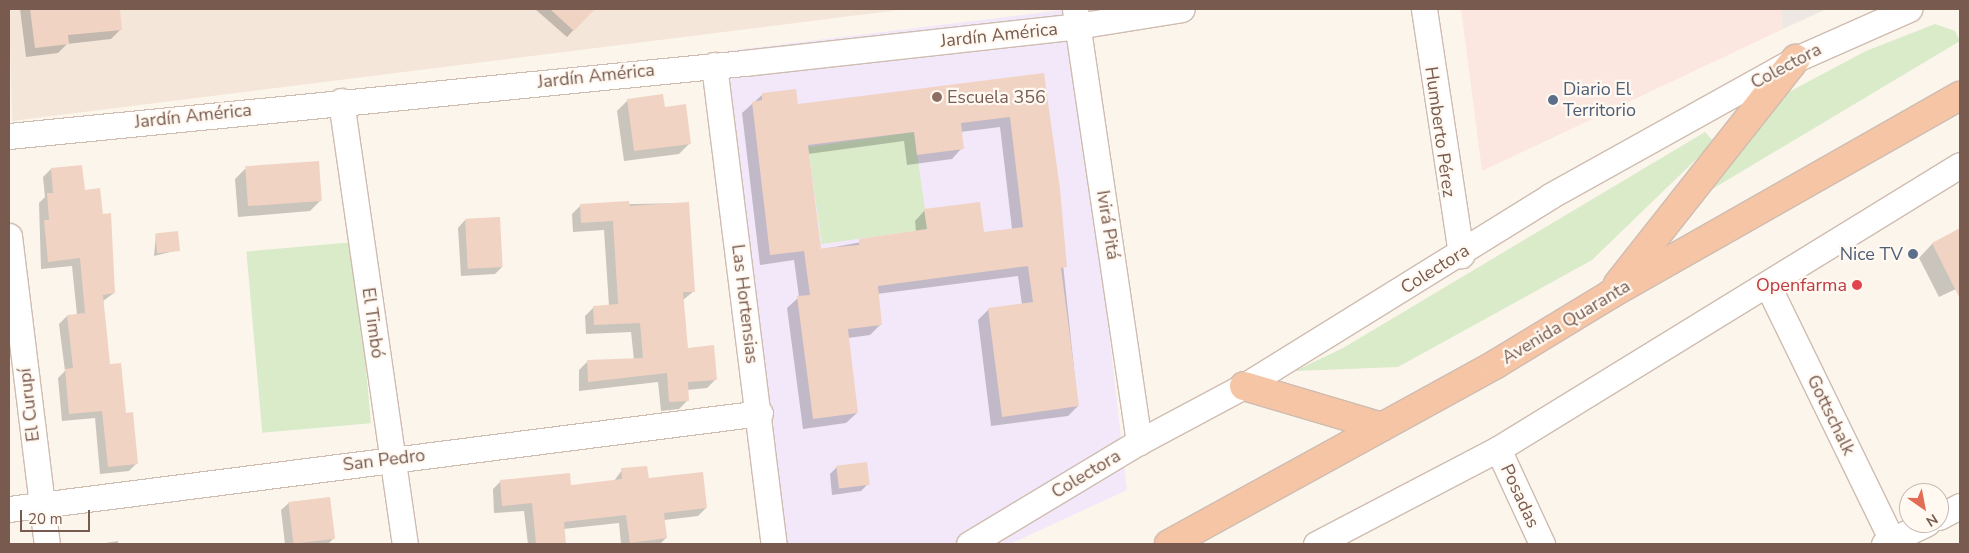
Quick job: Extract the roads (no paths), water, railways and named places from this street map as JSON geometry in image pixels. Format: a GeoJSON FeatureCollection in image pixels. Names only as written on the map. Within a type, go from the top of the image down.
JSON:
{"type":"FeatureCollection","features":[{"type":"Feature","properties":{"kind":"highway"},"geometry":{"type":"LineString","coordinates":[[1611,294],[1796,60]]}},
{"type":"Feature","properties":{"kind":"highway","name":"Avenida Quaranta"},"geometry":{"type":"LineString","coordinates":[[1169,544],[1382,427],[1611,294],[1960,96]]}},
{"type":"Feature","properties":{"kind":"highway"},"geometry":{"type":"LineString","coordinates":[[1244,386],[1382,427]]}},
{"type":"Feature","properties":{"kind":"street","name":"Jardín América"},"geometry":{"type":"LineString","coordinates":[[9,136],[341,101],[714,65],[1076,17],[1182,9]]}},
{"type":"Feature","properties":{"kind":"street","name":"Humberto Pérez"},"geometry":{"type":"LineString","coordinates":[[1424,9],[1461,255]]}},
{"type":"Feature","properties":{"kind":"street","name":"Colectora"},"geometry":{"type":"LineString","coordinates":[[969,544],[1139,442],[1244,386],[1461,255],[1550,196],[1796,60],[1909,9]]}},
{"type":"Feature","properties":{"kind":"street","name":"Ivirá Pitá"},"geometry":{"type":"LineString","coordinates":[[1076,17],[1139,442]]}},
{"type":"Feature","properties":{"kind":"street","name":"Las Hortensias"},"geometry":{"type":"LineString","coordinates":[[714,65],[760,413],[774,544]]}},
{"type":"Feature","properties":{"kind":"street","name":"El Timbó"},"geometry":{"type":"LineString","coordinates":[[341,101],[405,544]]}},
{"type":"Feature","properties":{"kind":"street"},"geometry":{"type":"LineString","coordinates":[[1316,544],[1498,449],[1768,286],[1960,165]]}},
{"type":"Feature","properties":{"kind":"street","name":"El Curupí"},"geometry":{"type":"LineString","coordinates":[[9,236],[46,544]]}},
{"type":"Feature","properties":{"kind":"street","name":"Gottschalk"},"geometry":{"type":"LineString","coordinates":[[1768,286],[1890,543]]}},
{"type":"Feature","properties":{"kind":"street","name":"San Pedro"},"geometry":{"type":"LineString","coordinates":[[9,509],[760,413]]}},
{"type":"Feature","properties":{"kind":"street","name":"Posadas"},"geometry":{"type":"LineString","coordinates":[[1498,449],[1542,544]]}},
{"type":"Feature","properties":{"kind":"street"},"geometry":{"type":"LineString","coordinates":[[1890,543],[1908,533]]}},
{"type":"Feature","properties":{"kind":"place","name":"Escuela 356"},"geometry":{"type":"Point","coordinates":[937,97]}},
{"type":"Feature","properties":{"kind":"place","name":"Diario El Territorio"},"geometry":{"type":"Point","coordinates":[1553,100]}},
{"type":"Feature","properties":{"kind":"place","name":"Nice TV"},"geometry":{"type":"Point","coordinates":[1913,254]}},
{"type":"Feature","properties":{"kind":"place","name":"Openfarma"},"geometry":{"type":"Point","coordinates":[1857,285]}}]}
